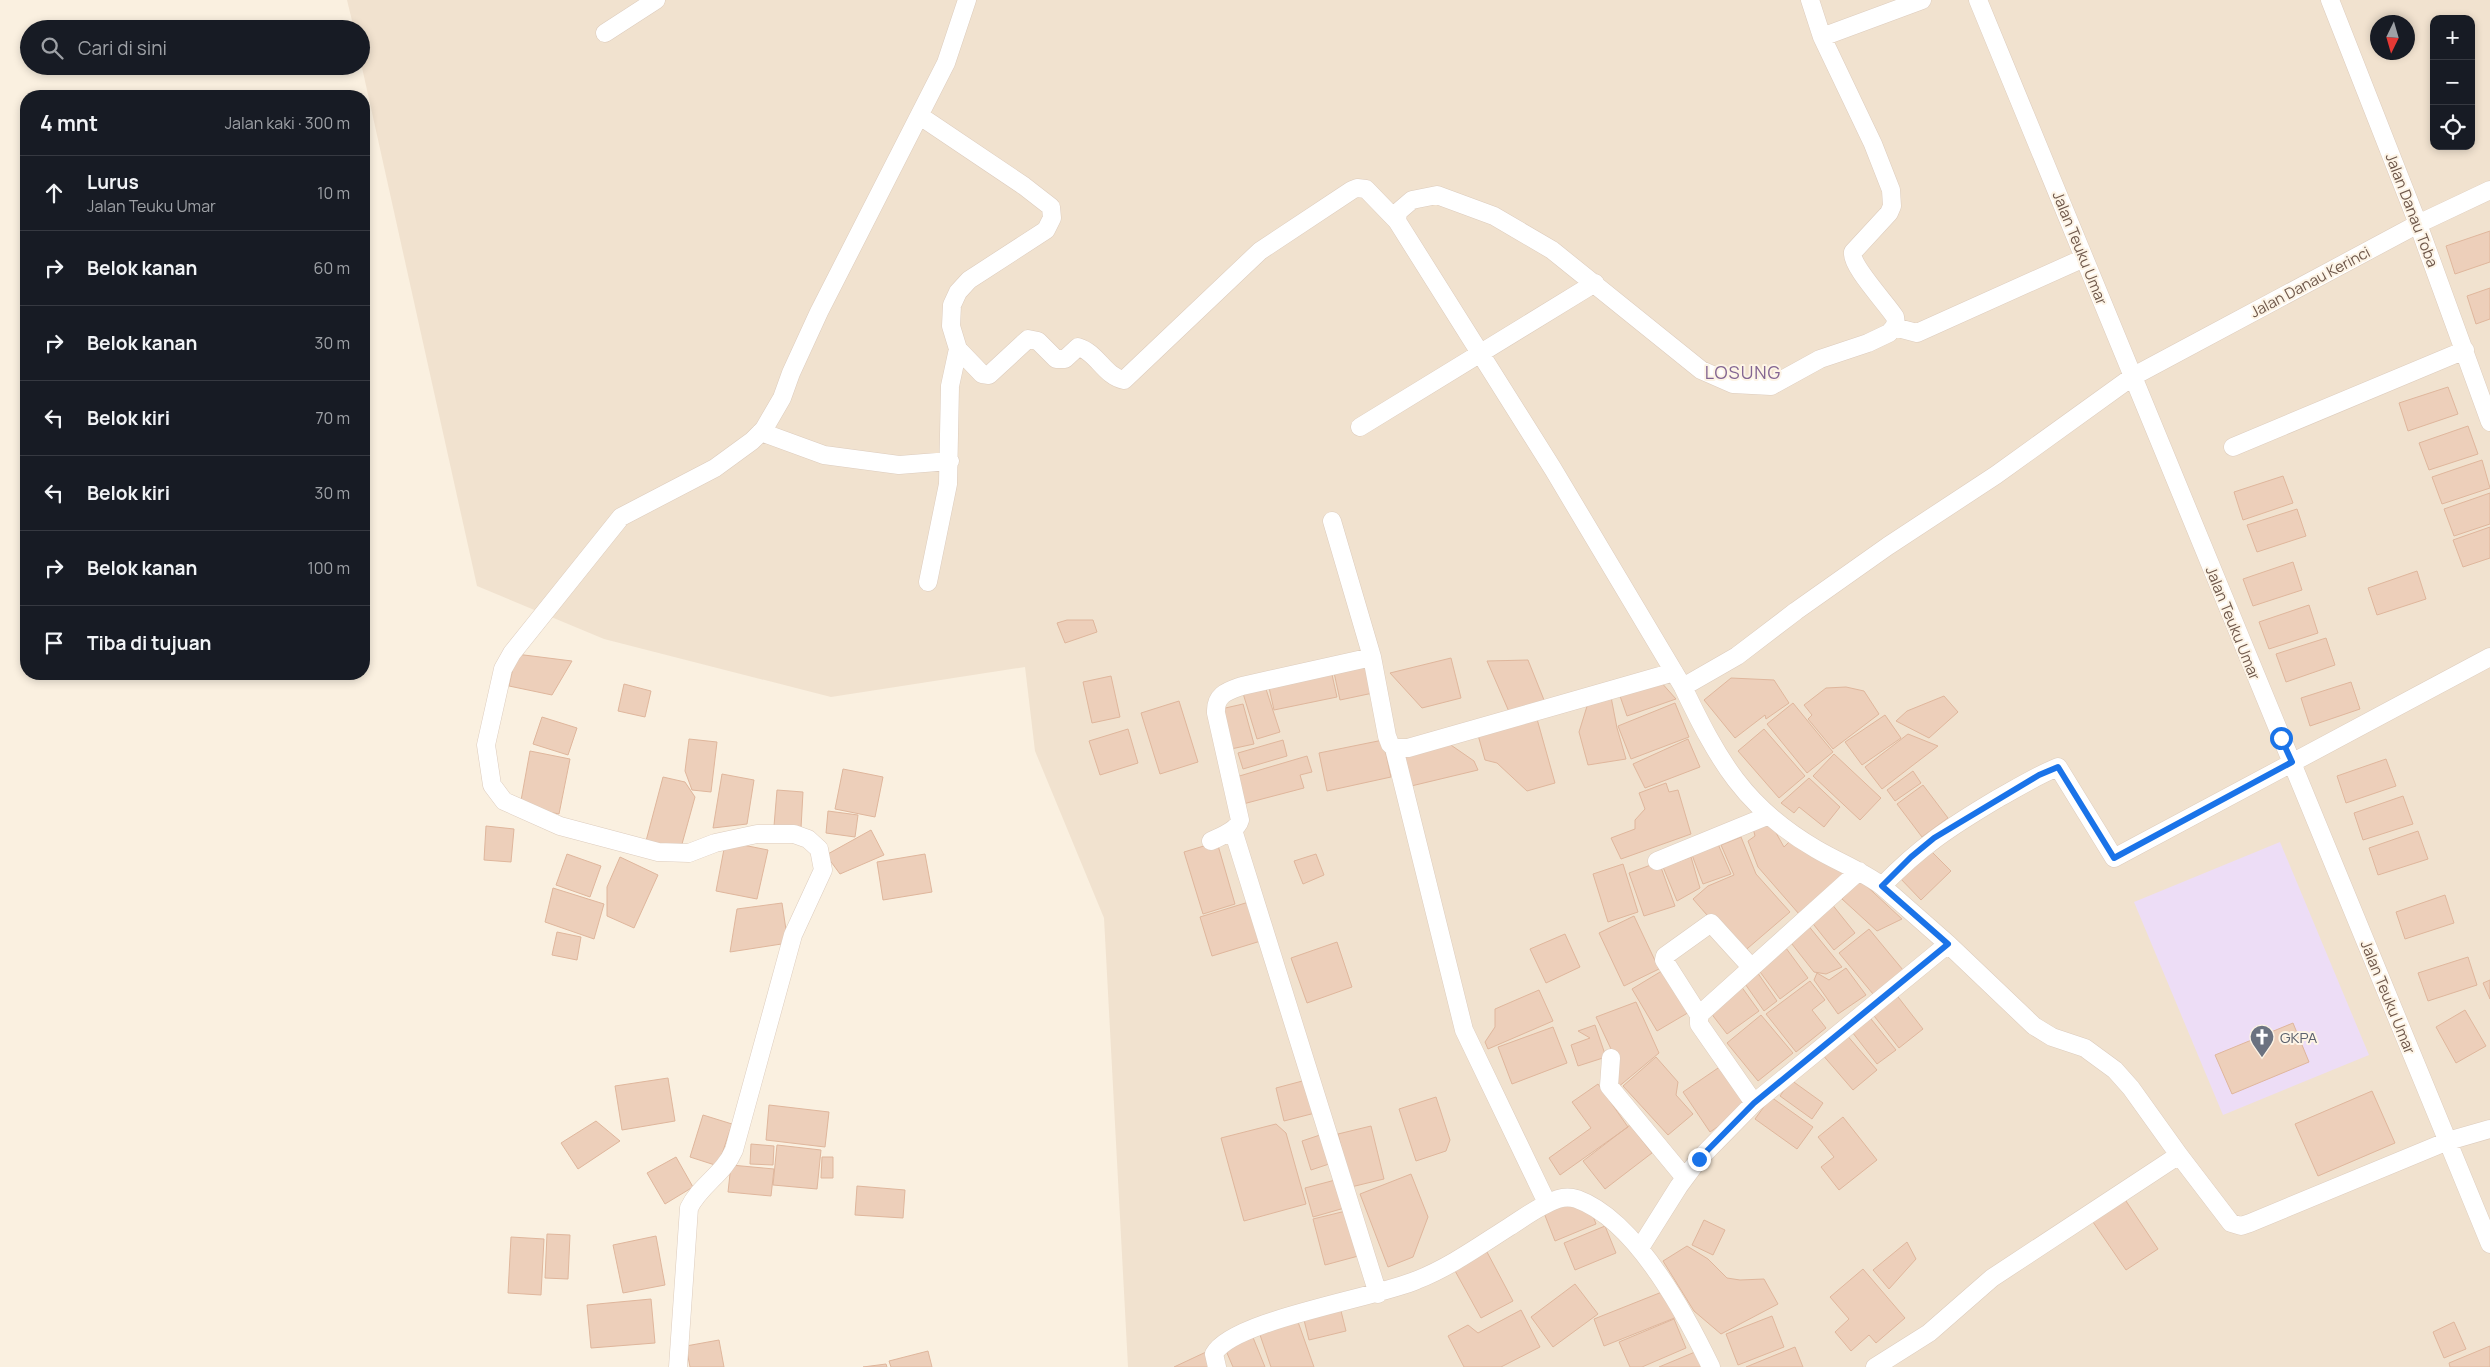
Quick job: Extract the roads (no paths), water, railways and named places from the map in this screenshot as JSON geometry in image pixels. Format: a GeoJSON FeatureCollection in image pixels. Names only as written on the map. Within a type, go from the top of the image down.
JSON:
{"type":"FeatureCollection","features":[{"type":"Feature","properties":{"kind":"street"},"geometry":{"type":"LineString","coordinates":[[605,33],[656,0]]}},
{"type":"Feature","properties":{"kind":"street"},"geometry":{"type":"LineString","coordinates":[[678,1367],[689,1208],[695,1198],[726,1165],[734,1150],[793,935],[823,870],[822,855],[814,843],[794,834],[757,834],[738,837],[680,854],[658,852],[560,826],[504,801],[492,785],[486,745],[503,669],[512,653],[618,520],[633,509],[715,468],[752,441],[761,432],[782,398],[791,373],[819,312],[946,62],[967,0]]}},
{"type":"Feature","properties":{"kind":"street"},"geometry":{"type":"LineString","coordinates":[[1397,222],[1398,212],[1412,200],[1437,195],[1450,198],[1520,230],[1595,283],[1701,370],[1733,384],[1770,386],[1805,366],[1843,350],[1868,343],[1889,333],[1894,327],[1896,318],[1858,268],[1852,256],[1888,213],[1892,206],[1891,190],[1872,144],[1822,37],[1810,0]]}},
{"type":"Feature","properties":{"kind":"street"},"geometry":{"type":"LineString","coordinates":[[1822,37],[1922,0]]}},
{"type":"Feature","properties":{"kind":"street","name":"Jalan Teuku Umar"},"geometry":{"type":"LineString","coordinates":[[1978,0],[2490,1244]]}},
{"type":"Feature","properties":{"kind":"street","name":"Jalan Danau Toba"},"geometry":{"type":"LineString","coordinates":[[2330,0],[2418,224],[2490,422]]}},
{"type":"Feature","properties":{"kind":"street"},"geometry":{"type":"LineString","coordinates":[[920,116],[1024,186],[1051,207],[1052,218],[1046,230],[969,280],[958,292],[952,305],[951,326],[958,349],[982,374],[989,375],[1028,338],[1038,341],[1056,359],[1064,359],[1078,347],[1087,350],[1115,378],[1124,380],[1260,251],[1352,190],[1358,188],[1366,189],[1397,222],[1480,352],[1683,687],[1709,742],[1738,786],[1767,816],[1817,850],[1859,871],[1882,886],[1948,944],[2034,1026],[2052,1037],[2085,1048],[2115,1070],[2131,1088],[2231,1223],[2241,1226],[2448,1142],[2490,1128]]}},
{"type":"Feature","properties":{"kind":"street","name":"Jalan Danau Kerinci"},"geometry":{"type":"LineString","coordinates":[[1683,687],[1737,656],[1873,556],[1996,475],[2132,377],[2418,224],[2490,190]]}},
{"type":"Feature","properties":{"kind":"street"},"geometry":{"type":"LineString","coordinates":[[1894,327],[1917,333],[2084,258]]}},
{"type":"Feature","properties":{"kind":"street"},"geometry":{"type":"LineString","coordinates":[[1360,427],[1595,283]]}},
{"type":"Feature","properties":{"kind":"street"},"geometry":{"type":"LineString","coordinates":[[928,582],[948,484],[950,461],[950,386],[958,349]]}},
{"type":"Feature","properties":{"kind":"street"},"geometry":{"type":"LineString","coordinates":[[2233,447],[2465,350]]}},
{"type":"Feature","properties":{"kind":"street"},"geometry":{"type":"LineString","coordinates":[[761,432],[824,455],[899,466],[950,461]]}},
{"type":"Feature","properties":{"kind":"street"},"geometry":{"type":"LineString","coordinates":[[1332,522],[1372,657],[1387,736],[1394,748],[1464,1030],[1547,1203]]}},
{"type":"Feature","properties":{"kind":"street"},"geometry":{"type":"LineString","coordinates":[[1211,841],[1233,830],[1239,824],[1240,815],[1216,712],[1216,702],[1220,697],[1224,693],[1242,686],[1372,657]]}},
{"type":"Feature","properties":{"kind":"street"},"geometry":{"type":"LineString","coordinates":[[1882,886],[1911,857],[1952,825],[2039,775],[2058,767],[2114,858],[2490,657]]}},
{"type":"Feature","properties":{"kind":"street"},"geometry":{"type":"LineString","coordinates":[[1394,748],[1408,748],[1674,672]]}},
{"type":"Feature","properties":{"kind":"street"},"geometry":{"type":"LineString","coordinates":[[1658,861],[1767,816]]}},
{"type":"Feature","properties":{"kind":"street"},"geometry":{"type":"LineString","coordinates":[[1233,830],[1378,1294]]}},
{"type":"Feature","properties":{"kind":"street"},"geometry":{"type":"LineString","coordinates":[[1699,1015],[1859,871]]}},
{"type":"Feature","properties":{"kind":"street"},"geometry":{"type":"LineString","coordinates":[[1751,967],[1711,923],[1665,956],[1664,960],[1699,1015],[1699,1024],[1754,1103]]}},
{"type":"Feature","properties":{"kind":"street"},"geometry":{"type":"LineString","coordinates":[[1640,1248],[1699,1159],[1754,1103],[1948,944]]}},
{"type":"Feature","properties":{"kind":"street"},"geometry":{"type":"LineString","coordinates":[[1611,1058],[1609,1086],[1685,1178]]}},
{"type":"Feature","properties":{"kind":"street"},"geometry":{"type":"LineString","coordinates":[[1875,1367],[1929,1333],[1992,1278],[2179,1155]]}},
{"type":"Feature","properties":{"kind":"street"},"geometry":{"type":"LineString","coordinates":[[1217,1367],[1214,1354],[1221,1344],[1258,1325],[1400,1288],[1431,1274],[1463,1256],[1547,1203],[1564,1198],[1577,1199],[1601,1213],[1640,1248],[1694,1332],[1711,1367]]}},
{"type":"Feature","properties":{"kind":"place","name":"GKPA"},"geometry":{"type":"Point","coordinates":[2262,1058]}},
{"type":"Feature","properties":{"kind":"district","name":"LOSUNG"},"geometry":{"type":"Point","coordinates":[1743,372]}}]}
